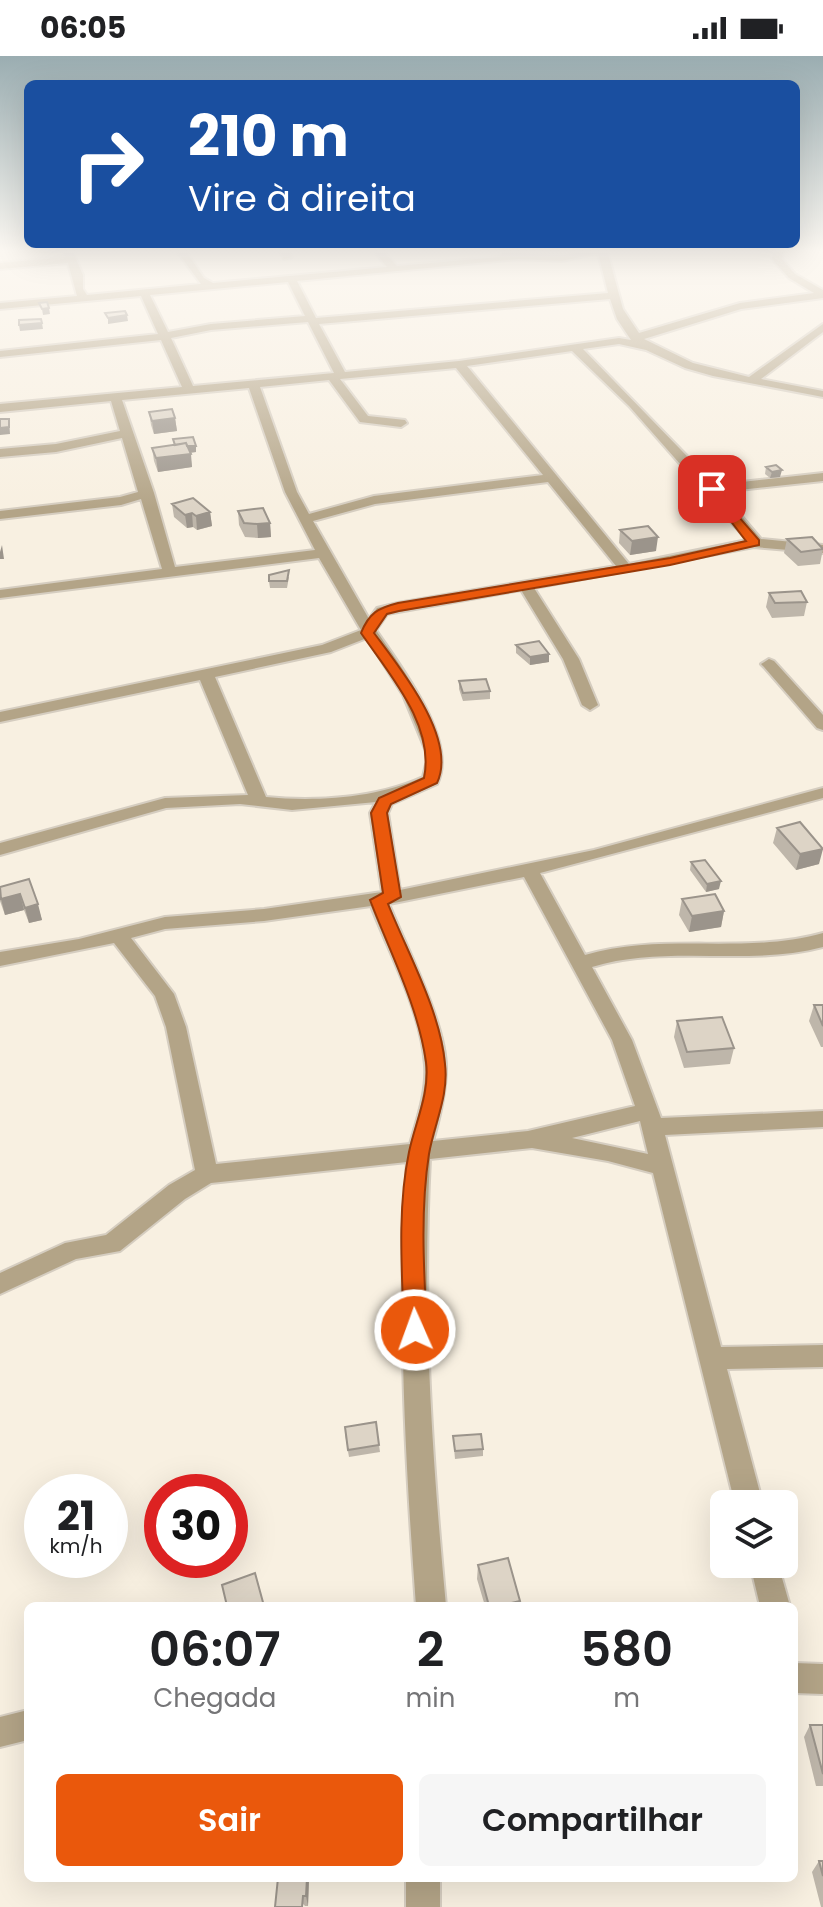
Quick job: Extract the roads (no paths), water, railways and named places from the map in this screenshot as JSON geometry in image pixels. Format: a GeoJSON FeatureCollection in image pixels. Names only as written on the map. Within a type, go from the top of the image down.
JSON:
{"type":"FeatureCollection","features":[{"type":"Feature","properties":{"kind":"street"},"geometry":{"type":"LineString","coordinates":[[0,354],[162,336]]}},
{"type":"Feature","properties":{"kind":"street"},"geometry":{"type":"LineString","coordinates":[[165,336],[189,390]]}},
{"type":"Feature","properties":{"kind":"street"},"geometry":{"type":"LineString","coordinates":[[319,336],[336,375],[364,419],[401,423]]}},
{"type":"Feature","properties":{"kind":"street"},"geometry":{"type":"LineString","coordinates":[[635,338],[640,336]]}},
{"type":"Feature","properties":{"kind":"street"},"geometry":{"type":"LineString","coordinates":[[753,380],[811,336]]}},
{"type":"Feature","properties":{"kind":"street"},"geometry":{"type":"LineString","coordinates":[[635,338],[685,363],[823,394]]}},
{"type":"Feature","properties":{"kind":"street"},"geometry":{"type":"LineString","coordinates":[[0,408],[459,364],[619,341],[649,347]]}},
{"type":"Feature","properties":{"kind":"street"},"geometry":{"type":"LineString","coordinates":[[575,348],[633,404],[712,489],[754,543]]}},
{"type":"Feature","properties":{"kind":"street"},"geometry":{"type":"LineString","coordinates":[[459,364],[509,421],[550,478],[625,568]]}},
{"type":"Feature","properties":{"kind":"street"},"geometry":{"type":"LineString","coordinates":[[253,384],[261,401],[266,429],[305,519],[367,633],[411,695],[436,756],[431,780],[385,801],[379,813],[385,899],[424,1015],[436,1065],[432,1106],[419,1153],[413,1256],[419,1462],[431,1602]]}},
{"type":"Feature","properties":{"kind":"street"},"geometry":{"type":"LineString","coordinates":[[115,396],[148,493],[170,572]]}},
{"type":"Feature","properties":{"kind":"street"},"geometry":{"type":"LineString","coordinates":[[0,453],[56,448],[128,433]]}},
{"type":"Feature","properties":{"kind":"street"},"geometry":{"type":"LineString","coordinates":[[712,489],[823,477]]}},
{"type":"Feature","properties":{"kind":"street"},"geometry":{"type":"LineString","coordinates":[[305,519],[374,500],[550,478]]}},
{"type":"Feature","properties":{"kind":"street"},"geometry":{"type":"LineString","coordinates":[[0,515],[121,501],[148,493]]}},
{"type":"Feature","properties":{"kind":"street"},"geometry":{"type":"LineString","coordinates":[[0,717],[300,657],[367,633],[373,619],[382,611],[398,607],[754,543],[823,549]]}},
{"type":"Feature","properties":{"kind":"street"},"geometry":{"type":"LineString","coordinates":[[0,594],[323,553]]}},
{"type":"Feature","properties":{"kind":"street"},"geometry":{"type":"LineString","coordinates":[[524,584],[571,659],[590,705]]}},
{"type":"Feature","properties":{"kind":"street"},"geometry":{"type":"LineString","coordinates":[[343,591],[398,607]]}},
{"type":"Feature","properties":{"kind":"street"},"geometry":{"type":"LineString","coordinates":[[769,664],[823,725]]}},
{"type":"Feature","properties":{"kind":"street"},"geometry":{"type":"LineString","coordinates":[[206,675],[260,803]]}},
{"type":"Feature","properties":{"kind":"street"},"geometry":{"type":"LineString","coordinates":[[0,959],[79,946],[165,923],[264,915],[385,899],[530,871],[823,793]]}},
{"type":"Feature","properties":{"kind":"street"},"geometry":{"type":"LineString","coordinates":[[0,849],[165,803],[205,799],[292,805],[395,795]]}},
{"type":"Feature","properties":{"kind":"street"},"geometry":{"type":"LineString","coordinates":[[530,871],[622,1040],[650,1119],[746,1490]]}},
{"type":"Feature","properties":{"kind":"street"},"geometry":{"type":"LineString","coordinates":[[118,935],[164,994],[176,1027],[207,1174]]}},
{"type":"Feature","properties":{"kind":"street"},"geometry":{"type":"LineString","coordinates":[[581,963],[615,953],[794,948],[823,940]]}},
{"type":"Feature","properties":{"kind":"street"},"geometry":{"type":"LineString","coordinates":[[0,1284],[73,1250],[112,1244],[177,1192],[207,1174],[528,1140],[650,1119],[823,1119]]}},
{"type":"Feature","properties":{"kind":"street"},"geometry":{"type":"LineString","coordinates":[[528,1140],[608,1152],[665,1168]]}},
{"type":"Feature","properties":{"kind":"street"},"geometry":{"type":"LineString","coordinates":[[713,1358],[823,1356]]}},
{"type":"Feature","properties":{"kind":"street"},"geometry":{"type":"LineString","coordinates":[[768,1578],[774,1602]]}},
{"type":"Feature","properties":{"kind":"street"},"geometry":{"type":"LineString","coordinates":[[798,1678],[823,1679]]}},
{"type":"Feature","properties":{"kind":"street"},"geometry":{"type":"LineString","coordinates":[[0,1732],[24,1726]]}},
{"type":"Feature","properties":{"kind":"street"},"geometry":{"type":"LineString","coordinates":[[423,1882],[423,1907]]}}]}
